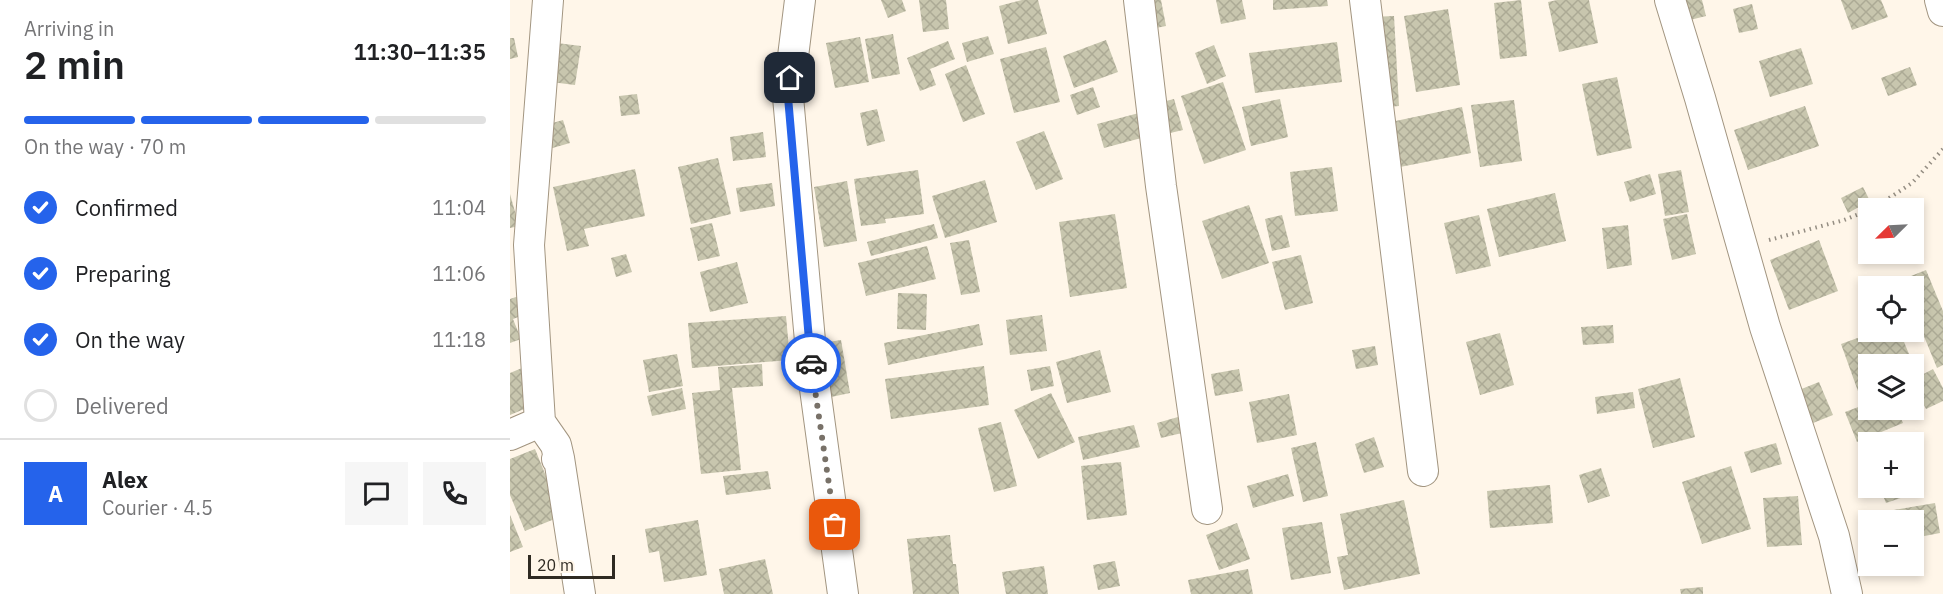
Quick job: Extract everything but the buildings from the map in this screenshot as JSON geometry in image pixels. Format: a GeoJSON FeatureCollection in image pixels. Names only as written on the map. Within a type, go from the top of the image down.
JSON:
{"type":"FeatureCollection","features":[{"type":"Feature","properties":{"kind":"street"},"geometry":{"type":"LineString","coordinates":[[548,0],[529,245],[540,422],[556,446],[580,594]]}},
{"type":"Feature","properties":{"kind":"street"},"geometry":{"type":"LineString","coordinates":[[800,0],[788,97],[813,374],[843,594]]}},
{"type":"Feature","properties":{"kind":"street"},"geometry":{"type":"LineString","coordinates":[[1139,0],[1161,186],[1207,509]]}},
{"type":"Feature","properties":{"kind":"street"},"geometry":{"type":"LineString","coordinates":[[1365,0],[1423,471]]}},
{"type":"Feature","properties":{"kind":"street"},"geometry":{"type":"LineString","coordinates":[[1670,0],[1765,327],[1834,536],[1847,594]]}},
{"type":"Feature","properties":{"kind":"street"},"geometry":{"type":"LineString","coordinates":[[1940,0],[1943,11]]}},
{"type":"Feature","properties":{"kind":"street"},"geometry":{"type":"LineString","coordinates":[[510,435],[540,422]]}},
{"type":"Feature","properties":{"kind":"path"},"geometry":{"type":"LineString","coordinates":[[1889,198],[1911,183],[1943,149]]}},
{"type":"Feature","properties":{"kind":"path"},"geometry":{"type":"LineString","coordinates":[[1743,248],[1858,214]]}},
{"type":"Feature","properties":{"kind":"way so far"},"geometry":{"type":"LineString","coordinates":[[811,363],[835,525]]}},
{"type":"Feature","properties":{"kind":"route"},"geometry":{"type":"LineString","coordinates":[[790,78],[788,97],[811,363]]}}]}
